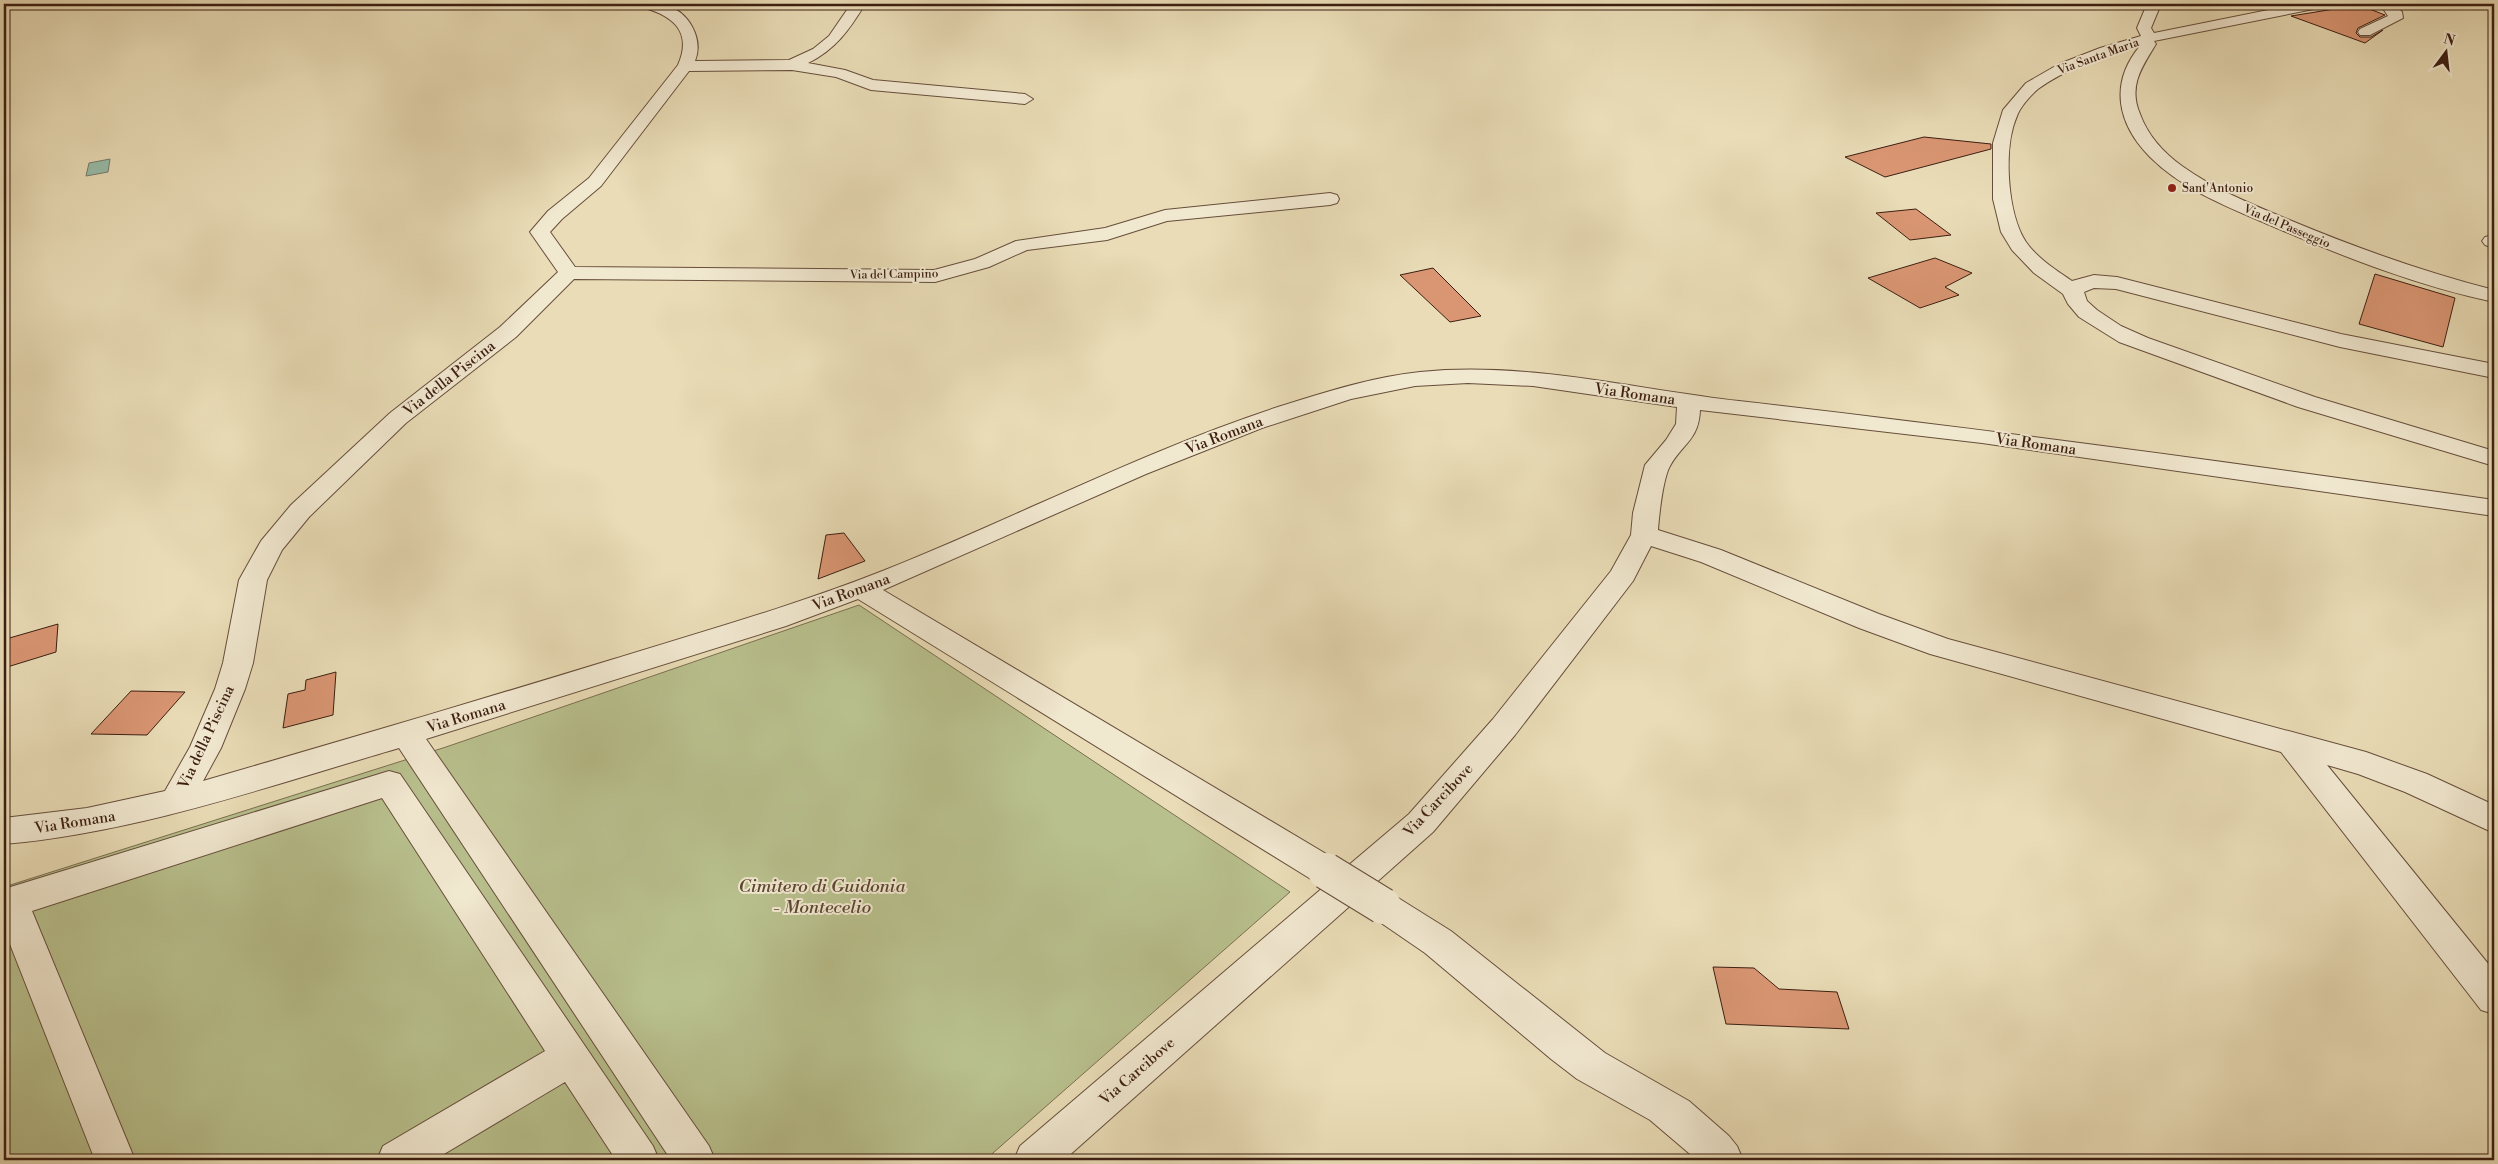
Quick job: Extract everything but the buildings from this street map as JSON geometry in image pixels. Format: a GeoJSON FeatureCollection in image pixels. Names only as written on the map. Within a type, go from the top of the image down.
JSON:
{"type":"FeatureCollection","features":[{"type":"Feature","properties":{"kind":"street"},"geometry":{"type":"LineString","coordinates":[[569,273],[540,232],[555,215],[595,182],[685,66],[691,52],[687,28],[677,17],[663,8],[646,4]]}},
{"type":"Feature","properties":{"kind":"street"},"geometry":{"type":"LineString","coordinates":[[792,66],[818,52],[834,39],[858,4]]}},
{"type":"Feature","properties":{"kind":"street"},"geometry":{"type":"LineString","coordinates":[[2148,38],[2144,28],[2154,4]]}},
{"type":"Feature","properties":{"kind":"street","name":"Via Santa Maria"},"geometry":{"type":"LineString","coordinates":[[2073,291],[2031,261],[2016,244],[2010,233],[2002,181],[2004,126],[2016,103],[2032,86],[2045,77],[2095,55],[2148,38],[2319,4]]}},
{"type":"Feature","properties":{"kind":"street"},"geometry":{"type":"LineString","coordinates":[[2365,32],[2396,18],[2395,12],[2387,4]]}},
{"type":"Feature","properties":{"kind":"street","name":"Via del Passeggio"},"geometry":{"type":"LineString","coordinates":[[2148,38],[2147,47],[2138,58],[2131,72],[2129,99],[2131,114],[2146,141],[2181,172],[2229,201],[2352,254],[2422,277],[2494,296]]}},
{"type":"Feature","properties":{"kind":"street"},"geometry":{"type":"LineString","coordinates":[[685,66],[792,66],[839,74],[871,85],[1025,98]]}},
{"type":"Feature","properties":{"kind":"street","name":"Via del Campino"},"geometry":{"type":"LineString","coordinates":[[569,273],[935,276],[982,263],[1023,245],[1107,234],[1165,216],[1330,199]]}},
{"type":"Feature","properties":{"kind":"street","name":"Via della Piscina"},"geometry":{"type":"LineString","coordinates":[[176,800],[205,748],[227,697],[238,663],[254,580],[270,547],[300,511],[398,418],[508,332],[569,273]]}},
{"type":"Feature","properties":{"kind":"street"},"geometry":{"type":"LineString","coordinates":[[2494,371],[2340,340],[2117,283],[2089,282],[2079,285],[2073,291],[2078,305],[2089,316],[2119,333],[2151,346],[2322,408],[2494,459]]}},
{"type":"Feature","properties":{"kind":"street","name":"Via Romana"},"geometry":{"type":"LineString","coordinates":[[4,831],[87,821],[176,800],[406,734],[776,619],[861,589],[1176,453],[1274,416],[1378,386],[1434,377],[1492,376],[1548,381],[1689,402],[1943,431],[2494,508]]}},
{"type":"Feature","properties":{"kind":"street","name":"Via Carcibove"},"geometry":{"type":"LineString","coordinates":[[1034,1160],[1421,823],[1504,727],[1624,575],[1644,535],[1646,513],[1657,465],[1676,444],[1688,424],[1689,402]]}},
{"type":"Feature","properties":{"kind":"street"},"geometry":{"type":"LineString","coordinates":[[1644,535],[1711,556],[1940,648],[2382,770],[2435,791],[2494,820]]}},
{"type":"Feature","properties":{"kind":"street"},"geometry":{"type":"LineString","coordinates":[[861,589],[1383,906],[1437,942],[1555,1039],[1592,1066],[1669,1110],[1704,1140],[1723,1160]]}},
{"type":"Feature","properties":{"kind":"street"},"geometry":{"type":"LineString","coordinates":[[406,734],[695,1160]]}},
{"type":"Feature","properties":{"kind":"street"},"geometry":{"type":"LineString","coordinates":[[2292,744],[2494,998]]}},
{"type":"Feature","properties":{"kind":"street"},"geometry":{"type":"LineString","coordinates":[[115,1160],[7,903],[389,783],[639,1160]]}},
{"type":"Feature","properties":{"kind":"street"},"geometry":{"type":"LineString","coordinates":[[397,1160],[571,1057]]}},
{"type":"Feature","properties":{"kind":"green space","name":"Cimitero di Guidonia - Montecelio"},"geometry":{"type":"Polygon","coordinates":[[[859,605],[1290,892],[985,1160],[4,1160],[4,887],[446,747],[859,605]]]}},
{"type":"Feature","properties":{"kind":"shaded area"},"geometry":{"type":"Polygon","coordinates":[[[110,159],[108,172],[86,176],[89,163],[110,159]]]}},
{"type":"Feature","properties":{"kind":"place","name":"Sant'Antonio"},"geometry":{"type":"Point","coordinates":[2172,188]}}]}
